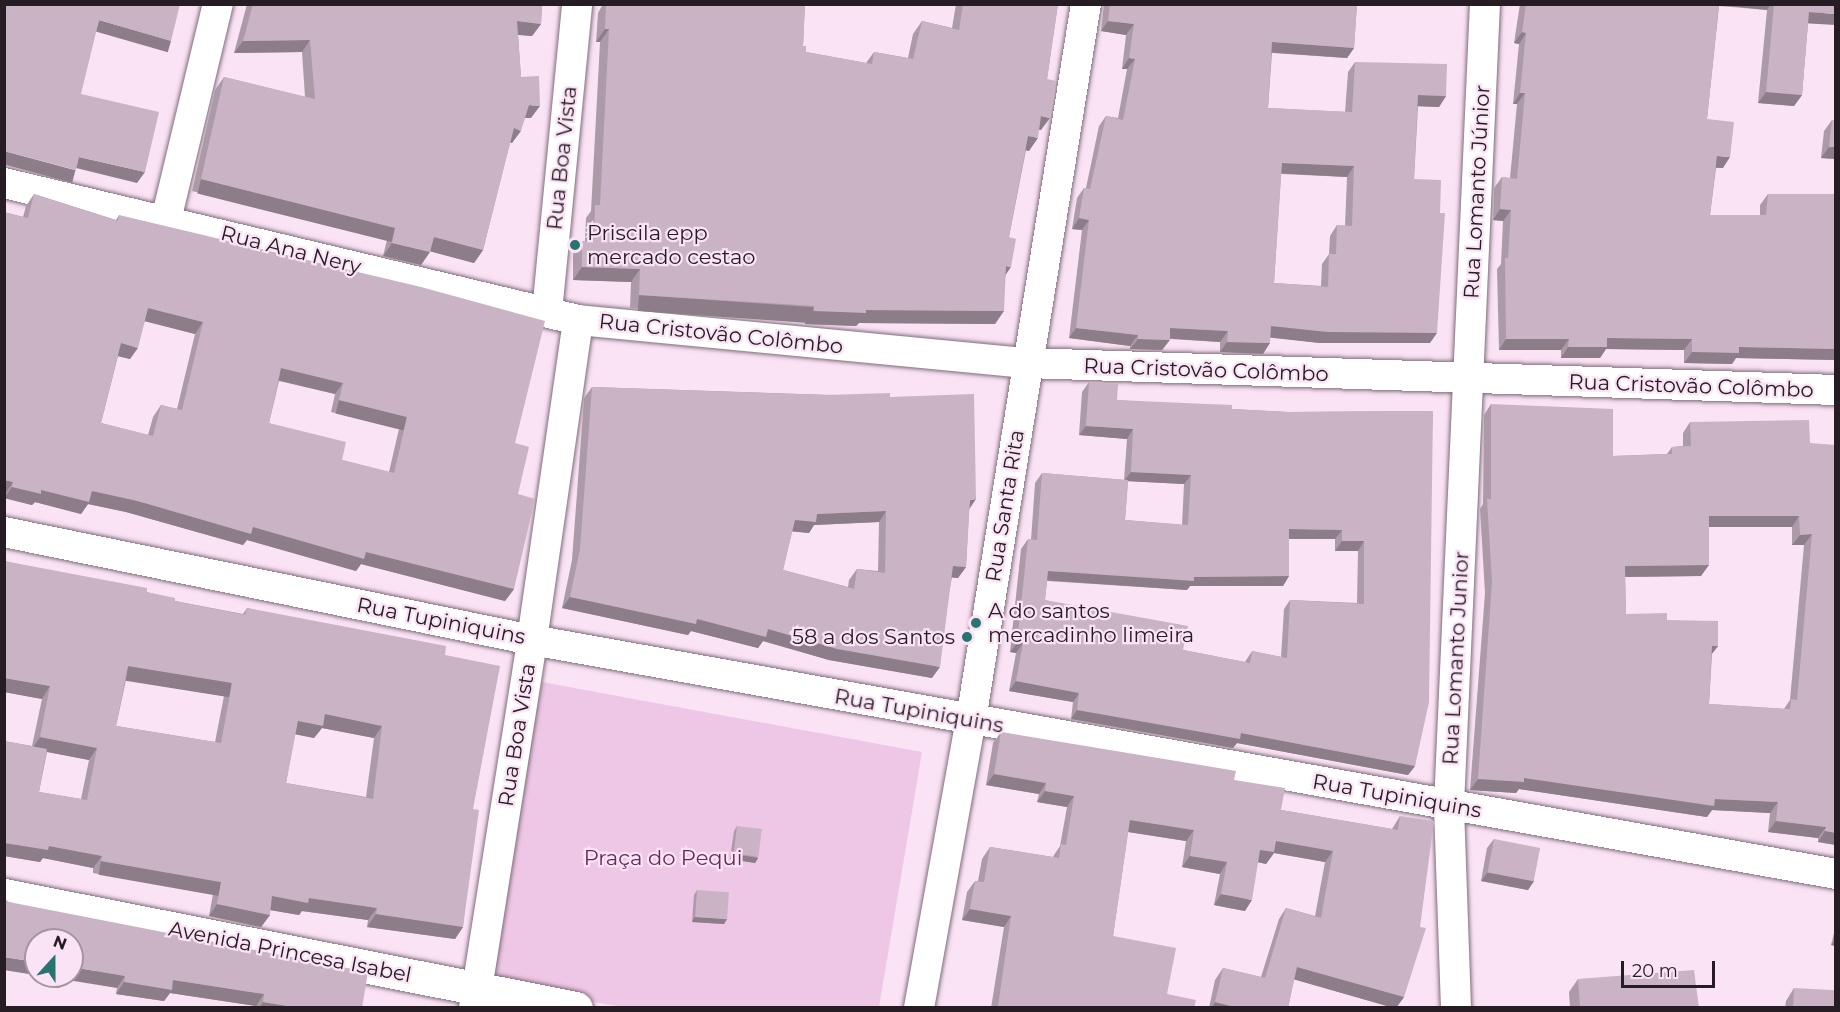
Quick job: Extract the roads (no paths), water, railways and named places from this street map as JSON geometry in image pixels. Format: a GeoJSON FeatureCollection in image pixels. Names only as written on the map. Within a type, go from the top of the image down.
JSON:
{"type":"FeatureCollection","features":[{"type":"Feature","properties":{"kind":"main road","name":"Avenida Princesa Isabel"},"geometry":{"type":"LineString","coordinates":[[4,895],[475,999],[576,1008]]}},
{"type":"Feature","properties":{"kind":"street"},"geometry":{"type":"LineString","coordinates":[[166,220],[218,4]]}},
{"type":"Feature","properties":{"kind":"street","name":"Rua Boa Vista"},"geometry":{"type":"LineString","coordinates":[[547,312],[577,4]]}},
{"type":"Feature","properties":{"kind":"street","name":"Rua Santa Rita"},"geometry":{"type":"LineString","coordinates":[[919,1008],[971,720],[1086,4]]}},
{"type":"Feature","properties":{"kind":"street","name":"Rua Lomanto Júnior"},"geometry":{"type":"LineString","coordinates":[[1469,380],[1485,4]]}},
{"type":"Feature","properties":{"kind":"street","name":"Rua Ana Nery"},"geometry":{"type":"LineString","coordinates":[[4,183],[578,320]]}},
{"type":"Feature","properties":{"kind":"street","name":"Rua Boa Vista"},"geometry":{"type":"LineString","coordinates":[[475,999],[532,640],[578,320]]}},
{"type":"Feature","properties":{"kind":"street","name":"Rua Cristovão Colômbo"},"geometry":{"type":"LineString","coordinates":[[578,320],[1027,363],[1469,380],[1836,390]]}},
{"type":"Feature","properties":{"kind":"street","name":"Rua Lomanto Junior"},"geometry":{"type":"LineString","coordinates":[[1456,1008],[1449,805],[1469,380]]}},
{"type":"Feature","properties":{"kind":"street","name":"Rua Tupiniquins"},"geometry":{"type":"LineString","coordinates":[[4,532],[532,640],[1836,874]]}},
{"type":"Feature","properties":{"kind":"place","name":"Priscila epp mercado cestao"},"geometry":{"type":"Point","coordinates":[575,245]}},
{"type":"Feature","properties":{"kind":"place","name":"A do santos mercadinho limeira"},"geometry":{"type":"Point","coordinates":[976,623]}},
{"type":"Feature","properties":{"kind":"place","name":"58 a dos Santos"},"geometry":{"type":"Point","coordinates":[967,637]}},
{"type":"Feature","properties":{"kind":"park label","name":"Praça do Pequi"},"geometry":{"type":"Point","coordinates":[663,858]}}]}
